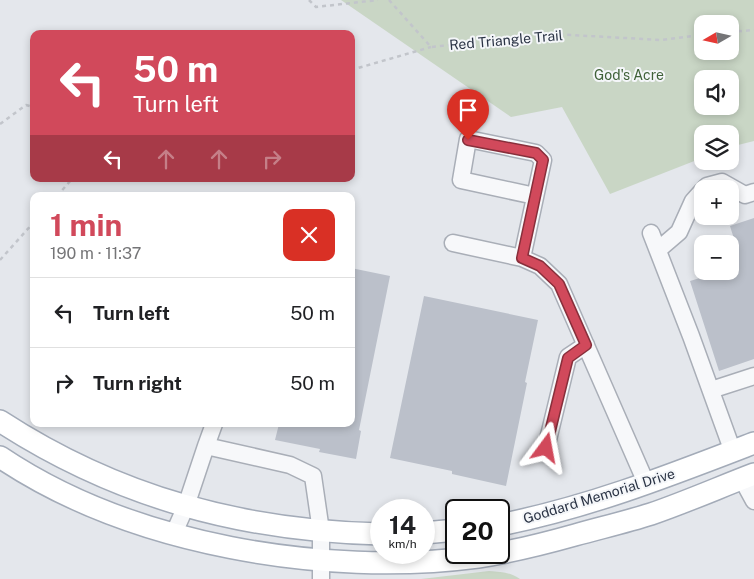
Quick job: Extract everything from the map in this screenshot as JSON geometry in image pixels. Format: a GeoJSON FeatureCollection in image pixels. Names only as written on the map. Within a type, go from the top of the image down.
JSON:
{"type":"FeatureCollection","features":[{"type":"Feature","properties":{"kind":"main road"},"geometry":{"type":"LineString","coordinates":[[0,421],[39,445],[98,474],[186,506],[255,523],[321,531],[370,533]]}},
{"type":"Feature","properties":{"kind":"main road","name":"Goddard Memorial Drive"},"geometry":{"type":"LineString","coordinates":[[510,522],[550,513],[646,485],[754,444]]}},
{"type":"Feature","properties":{"kind":"main road","name":"Goddard Memorial Drive"},"geometry":{"type":"LineString","coordinates":[[0,457],[44,483],[89,504],[137,522],[174,533],[321,569],[367,562],[423,562],[479,557],[536,546],[650,514],[748,477]]}},
{"type":"Feature","properties":{"kind":"street"},"geometry":{"type":"LineString","coordinates":[[522,258],[543,160],[536,153],[468,140],[461,180],[535,196]]}},
{"type":"Feature","properties":{"kind":"street"},"geometry":{"type":"LineString","coordinates":[[739,192],[745,195],[754,192]]}},
{"type":"Feature","properties":{"kind":"street"},"geometry":{"type":"LineString","coordinates":[[658,250],[679,232],[694,200]]}},
{"type":"Feature","properties":{"kind":"street"},"geometry":{"type":"LineString","coordinates":[[651,234],[733,452]]}},
{"type":"Feature","properties":{"kind":"street"},"geometry":{"type":"LineString","coordinates":[[453,243],[522,258],[540,266],[559,284],[646,485]]}},
{"type":"Feature","properties":{"kind":"street"},"geometry":{"type":"LineString","coordinates":[[546,448],[568,358],[586,345]]}},
{"type":"Feature","properties":{"kind":"street"},"geometry":{"type":"LineString","coordinates":[[711,390],[754,376]]}},
{"type":"Feature","properties":{"kind":"street"},"geometry":{"type":"LineString","coordinates":[[174,533],[186,506],[213,427]]}},
{"type":"Feature","properties":{"kind":"street"},"geometry":{"type":"LineString","coordinates":[[206,446],[290,464],[313,476],[321,531],[321,569]]}},
{"type":"Feature","properties":{"kind":"street"},"geometry":{"type":"LineString","coordinates":[[748,477],[754,501]]}},
{"type":"Feature","properties":{"kind":"path"},"geometry":{"type":"LineString","coordinates":[[310,0],[316,7],[378,0]]}},
{"type":"Feature","properties":{"kind":"path","name":"Red Triangle Trail"},"geometry":{"type":"LineString","coordinates":[[389,0],[431,47],[552,34],[661,40],[694,36]]}},
{"type":"Feature","properties":{"kind":"path"},"geometry":{"type":"LineString","coordinates":[[739,31],[754,30]]}},
{"type":"Feature","properties":{"kind":"path"},"geometry":{"type":"LineString","coordinates":[[355,69],[431,47]]}},
{"type":"Feature","properties":{"kind":"path"},"geometry":{"type":"LineString","coordinates":[[0,124],[26,105],[30,106]]}},
{"type":"Feature","properties":{"kind":"path"},"geometry":{"type":"LineString","coordinates":[[61,192],[69,182]]}},
{"type":"Feature","properties":{"kind":"path"},"geometry":{"type":"LineString","coordinates":[[0,260],[30,226]]}},
{"type":"Feature","properties":{"kind":"green space","name":"God's Acre"},"geometry":{"type":"Polygon","coordinates":[[[341,0],[754,0],[754,141],[739,145],[739,125],[694,125],[694,161],[610,194],[562,107],[511,117],[341,0]]]}},
{"type":"Feature","properties":{"kind":"green space"},"geometry":{"type":"Polygon","coordinates":[[[489,571],[502,572],[520,579],[421,579],[489,571]]]}},
{"type":"Feature","properties":{"kind":"building"},"geometry":{"type":"Polygon","coordinates":[[[754,218],[754,359],[719,371],[690,281],[739,280],[739,235],[733,235],[730,226],[739,225],[739,223],[754,218]]]}},
{"type":"Feature","properties":{"kind":"building"},"geometry":{"type":"Polygon","coordinates":[[[355,269],[390,276],[359,430],[361,431],[356,459],[319,452],[320,449],[275,440],[278,427],[355,427],[355,269]]]}},
{"type":"Feature","properties":{"kind":"building"},"geometry":{"type":"Polygon","coordinates":[[[424,296],[538,320],[506,486],[452,474],[452,471],[390,458],[424,296]]]}},
{"type":"Feature","properties":{"kind":"route"},"geometry":{"type":"LineString","coordinates":[[468,140],[536,153],[543,160],[522,258],[540,266],[559,284],[586,345],[575,351],[568,358],[546,448]]}}]}
